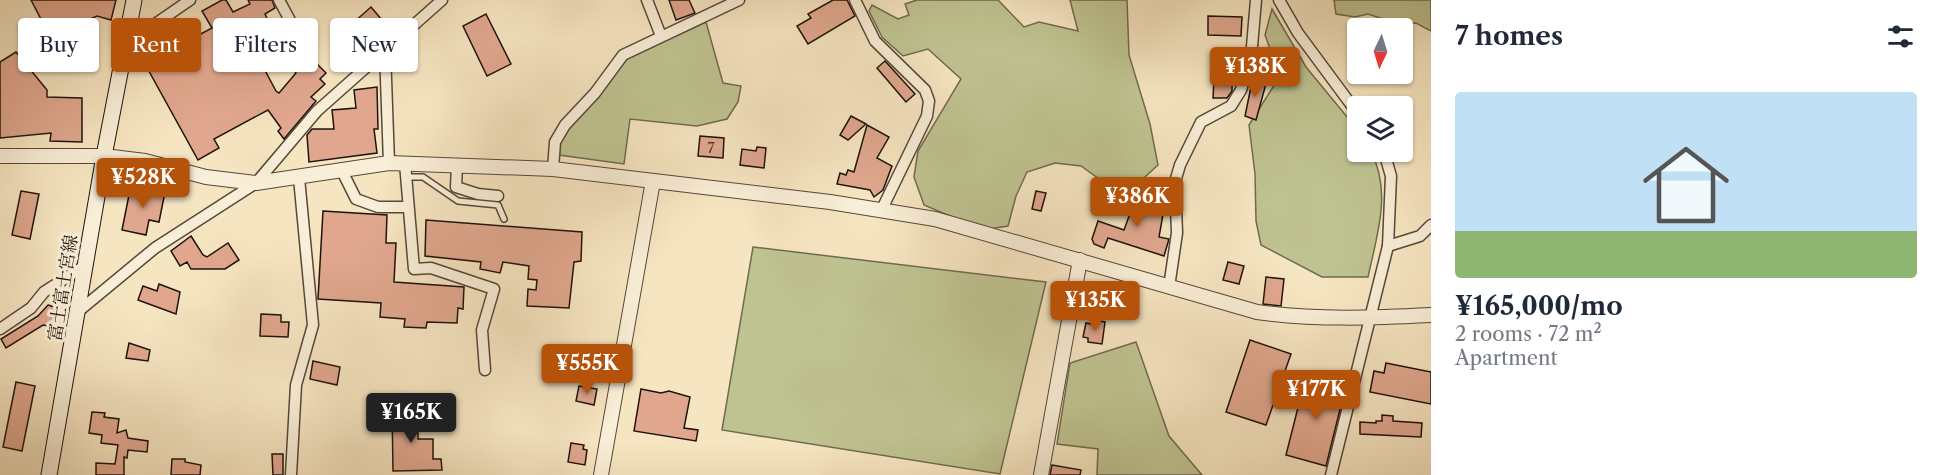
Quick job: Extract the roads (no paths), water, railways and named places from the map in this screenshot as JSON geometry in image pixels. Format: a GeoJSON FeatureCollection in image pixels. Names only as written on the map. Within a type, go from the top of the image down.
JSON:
{"type":"FeatureCollection","features":[{"type":"Feature","properties":{"kind":"main road","name":"富士富士宮線"},"geometry":{"type":"LineString","coordinates":[[131,18],[134,0]]}},
{"type":"Feature","properties":{"kind":"main road","name":"富士富士宮線"},"geometry":{"type":"LineString","coordinates":[[49,475],[80,310],[104,156],[120,72]]}},
{"type":"Feature","properties":{"kind":"street"},"geometry":{"type":"LineString","coordinates":[[165,18],[190,0]]}},
{"type":"Feature","properties":{"kind":"street"},"geometry":{"type":"LineString","coordinates":[[279,0],[289,18]]}},
{"type":"Feature","properties":{"kind":"street"},"geometry":{"type":"LineString","coordinates":[[418,21],[442,0]]}},
{"type":"Feature","properties":{"kind":"street"},"geometry":{"type":"LineString","coordinates":[[647,0],[660,36]]}},
{"type":"Feature","properties":{"kind":"street"},"geometry":{"type":"LineString","coordinates":[[553,169],[555,142],[565,125],[595,93],[623,55],[739,0]]}},
{"type":"Feature","properties":{"kind":"street"},"geometry":{"type":"LineString","coordinates":[[855,0],[875,41],[925,90],[929,101],[927,116],[882,209]]}},
{"type":"Feature","properties":{"kind":"street"},"geometry":{"type":"LineString","coordinates":[[1169,286],[1177,233],[1175,182],[1180,165],[1201,122],[1230,106],[1241,90],[1251,58],[1256,0]]}},
{"type":"Feature","properties":{"kind":"street"},"geometry":{"type":"LineString","coordinates":[[1279,0],[1298,33],[1347,99]]}},
{"type":"Feature","properties":{"kind":"street"},"geometry":{"type":"LineString","coordinates":[[80,310],[155,248],[256,183],[317,111],[361,72]]}},
{"type":"Feature","properties":{"kind":"street"},"geometry":{"type":"LineString","coordinates":[[386,72],[389,163]]}},
{"type":"Feature","properties":{"kind":"street"},"geometry":{"type":"LineString","coordinates":[[0,156],[104,156],[145,161],[206,177],[256,183],[389,163],[405,170],[457,165],[553,169],[882,209],[934,219],[1257,312],[1298,318],[1431,315]]}},
{"type":"Feature","properties":{"kind":"street"},"geometry":{"type":"LineString","coordinates":[[1331,475],[1372,318],[1388,246],[1391,176],[1387,162]]}},
{"type":"Feature","properties":{"kind":"street"},"geometry":{"type":"LineString","coordinates":[[457,165],[456,187],[478,194],[498,196]]}},
{"type":"Feature","properties":{"kind":"street"},"geometry":{"type":"LineString","coordinates":[[405,170],[414,268],[431,268],[494,289],[482,330],[485,370]]}},
{"type":"Feature","properties":{"kind":"street"},"geometry":{"type":"LineString","coordinates":[[342,171],[356,199],[378,207],[407,207]]}},
{"type":"Feature","properties":{"kind":"street"},"geometry":{"type":"LineString","coordinates":[[291,475],[296,385],[313,325],[299,178]]}},
{"type":"Feature","properties":{"kind":"street"},"geometry":{"type":"LineString","coordinates":[[601,475],[653,181]]}},
{"type":"Feature","properties":{"kind":"street"},"geometry":{"type":"LineString","coordinates":[[1388,246],[1420,236],[1431,225]]}},
{"type":"Feature","properties":{"kind":"street"},"geometry":{"type":"LineString","coordinates":[[1041,475],[1080,260]]}},
{"type":"Feature","properties":{"kind":"street"},"geometry":{"type":"LineString","coordinates":[[0,329],[31,308],[44,292],[86,265]]}},
{"type":"Feature","properties":{"kind":"lane"},"geometry":{"type":"LineString","coordinates":[[405,170],[423,177],[458,201],[498,205],[504,219]]}}]}
